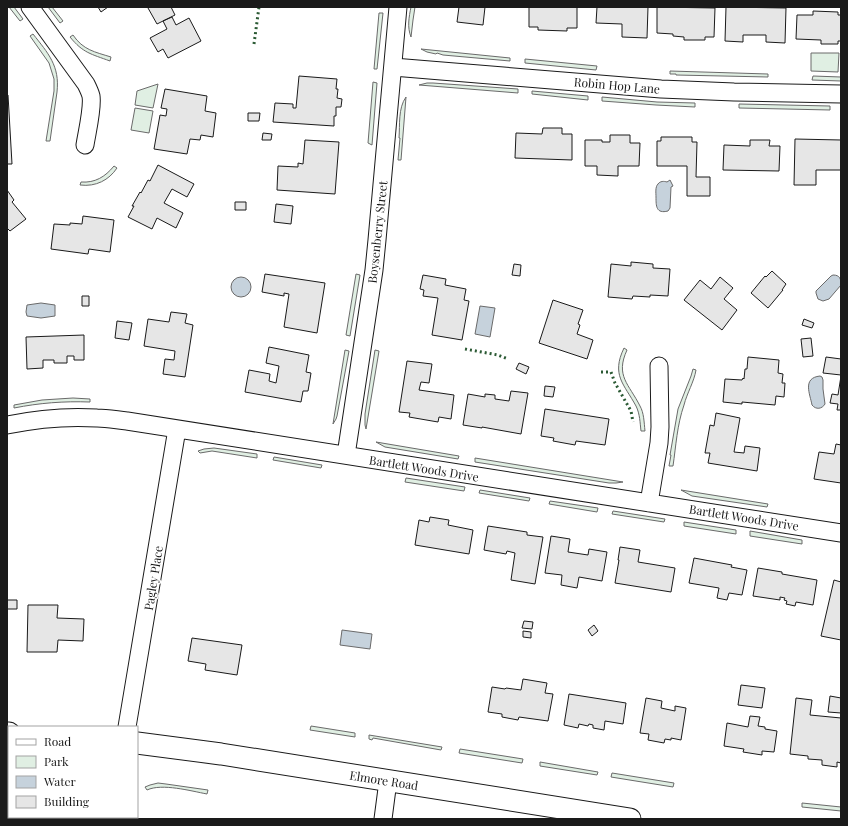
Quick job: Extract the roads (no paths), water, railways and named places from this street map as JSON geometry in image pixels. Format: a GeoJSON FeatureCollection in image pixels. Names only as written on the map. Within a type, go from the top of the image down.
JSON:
{"type":"FeatureCollection","features":[{"type":"Feature","properties":{"kind":"street"},"geometry":{"type":"LineString","coordinates":[[30,7],[89,90],[91,106],[85,145]]}},
{"type":"Feature","properties":{"kind":"street","name":"Boysenberry Street"},"geometry":{"type":"LineString","coordinates":[[346,455],[374,270],[398,7]]}},
{"type":"Feature","properties":{"kind":"street","name":"Robin Hop Lane"},"geometry":{"type":"LineString","coordinates":[[393,66],[661,89],[718,92],[841,94]]}},
{"type":"Feature","properties":{"kind":"street"},"geometry":{"type":"LineString","coordinates":[[649,503],[659,443],[660,427],[658,366]]}},
{"type":"Feature","properties":{"kind":"street","name":"Bartlett Woods Drive"},"geometry":{"type":"LineString","coordinates":[[7,425],[34,420],[61,418],[90,418],[128,421],[841,533]]}},
{"type":"Feature","properties":{"kind":"street","name":"Pagley Place"},"geometry":{"type":"LineString","coordinates":[[128,726],[177,429]]}},
{"type":"Feature","properties":{"kind":"street","name":"Elmore Road"},"geometry":{"type":"LineString","coordinates":[[138,743],[221,754],[630,819]]}},
{"type":"Feature","properties":{"kind":"street"},"geometry":{"type":"LineString","coordinates":[[383,819],[388,781]]}},
{"type":"Feature","properties":{"kind":"water"},"geometry":{"type":"Polygon","coordinates":[[[670,180],[673,186],[671,187],[670,208],[668,211],[664,212],[659,210],[657,206],[656,187],[660,182],[667,182],[670,180]]]}},
{"type":"Feature","properties":{"kind":"water"},"geometry":{"type":"Polygon","coordinates":[[[833,275],[840,278],[841,285],[829,299],[823,301],[818,299],[816,291],[833,275]]]}},
{"type":"Feature","properties":{"kind":"water"},"geometry":{"type":"Polygon","coordinates":[[[237,277],[245,277],[251,283],[251,291],[245,297],[237,297],[231,291],[231,283],[237,277]]]}},
{"type":"Feature","properties":{"kind":"water"},"geometry":{"type":"Polygon","coordinates":[[[41,303],[55,305],[55,316],[41,318],[27,316],[27,305],[41,303]]]}},
{"type":"Feature","properties":{"kind":"water"},"geometry":{"type":"Polygon","coordinates":[[[480,306],[495,308],[490,337],[475,334],[480,306]]]}},
{"type":"Feature","properties":{"kind":"water"},"geometry":{"type":"Polygon","coordinates":[[[820,376],[823,380],[825,404],[822,407],[817,408],[812,405],[808,387],[809,383],[814,377],[820,376]]]}},
{"type":"Feature","properties":{"kind":"water"},"geometry":{"type":"Polygon","coordinates":[[[342,630],[372,634],[370,649],[340,645],[342,630]]]}}]}
